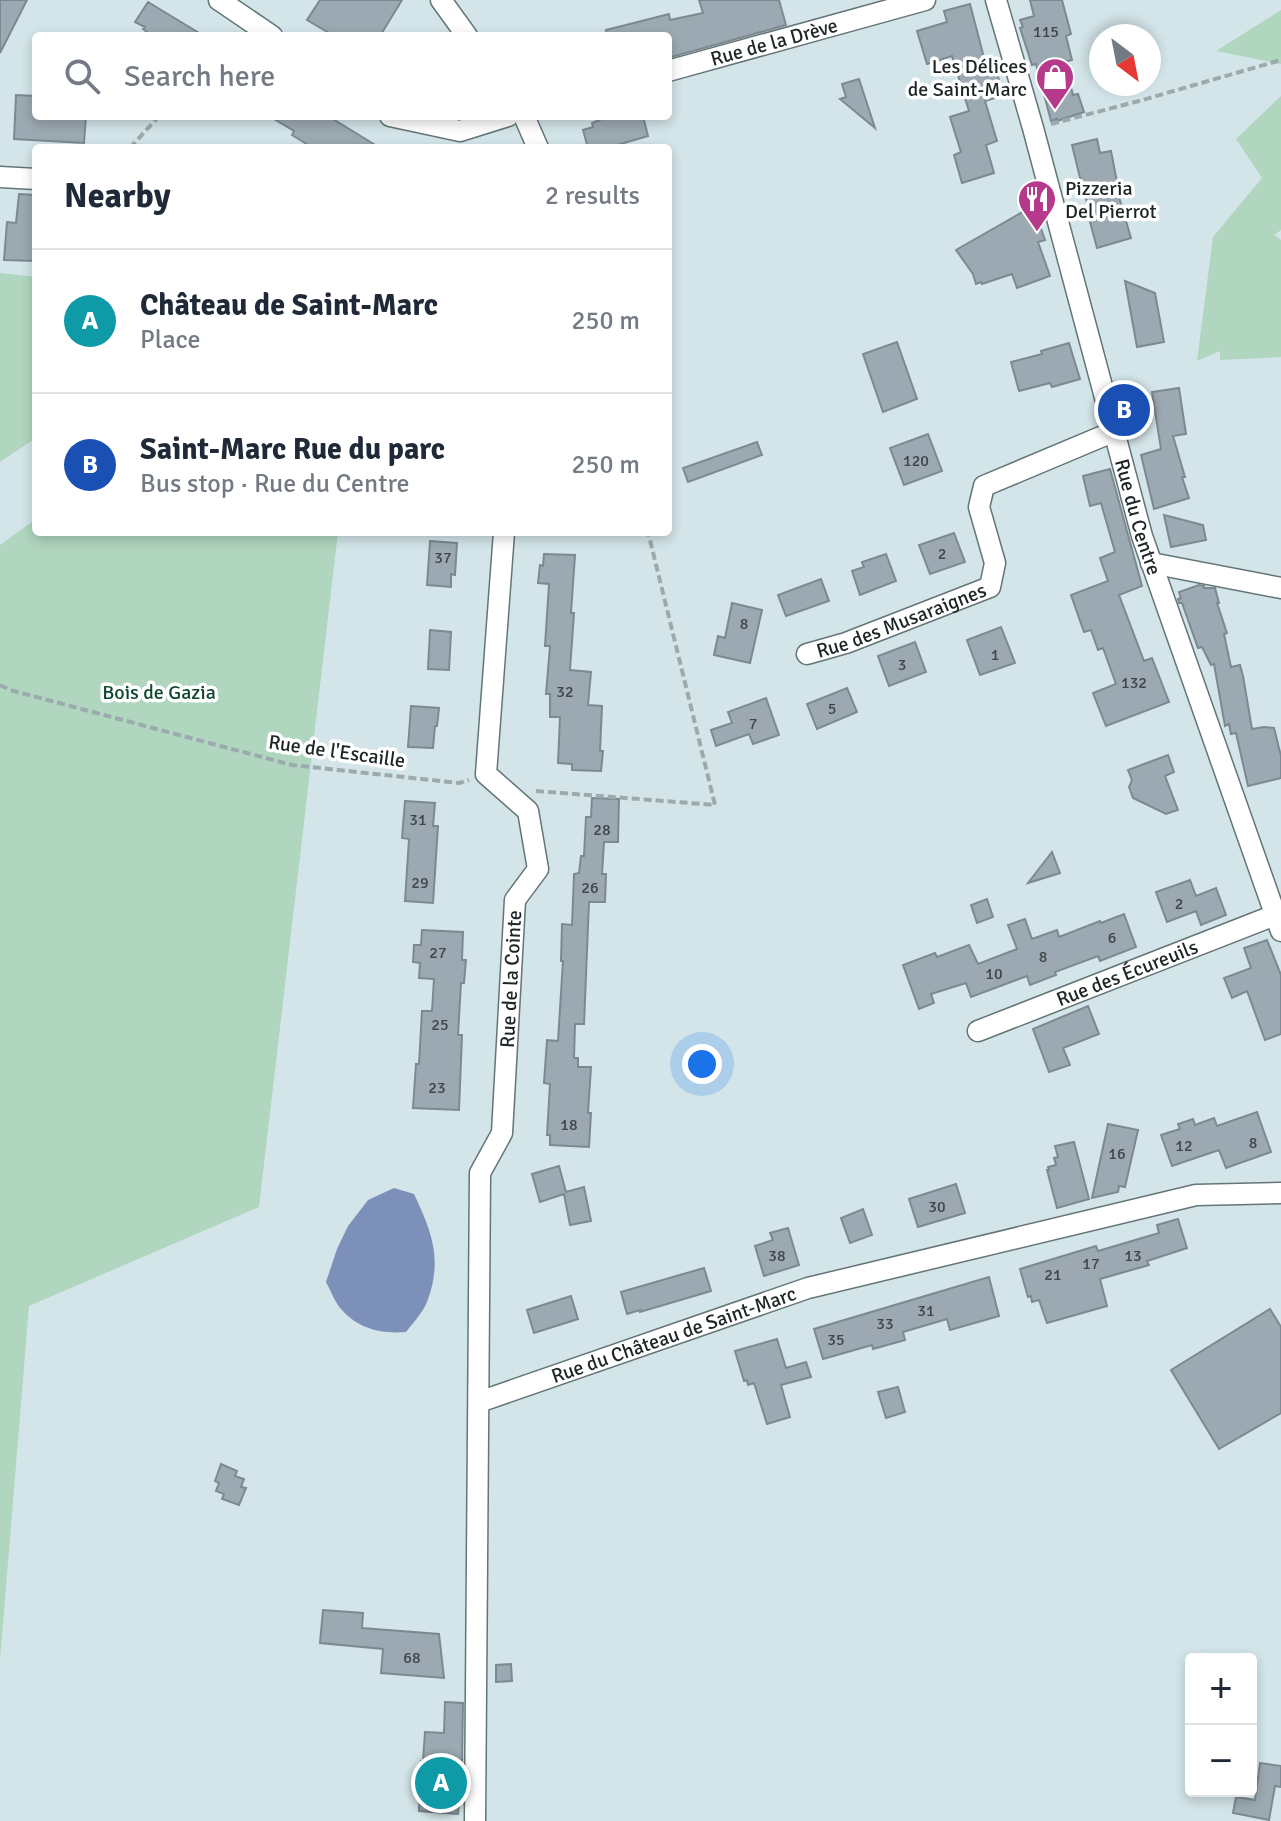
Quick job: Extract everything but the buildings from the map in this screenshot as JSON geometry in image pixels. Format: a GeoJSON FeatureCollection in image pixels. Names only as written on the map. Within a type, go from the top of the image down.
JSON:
{"type":"FeatureCollection","features":[{"type":"Feature","properties":{"kind":"street"},"geometry":{"type":"LineString","coordinates":[[219,0],[266,32]]}},
{"type":"Feature","properties":{"kind":"street"},"geometry":{"type":"LineString","coordinates":[[441,0],[464,32]]}},
{"type":"Feature","properties":{"kind":"street","name":"Rue de la Drève"},"geometry":{"type":"LineString","coordinates":[[672,70],[925,0]]}},
{"type":"Feature","properties":{"kind":"street","name":"Rue du Centre"},"geometry":{"type":"LineString","coordinates":[[996,0],[1151,563],[1278,923]]}},
{"type":"Feature","properties":{"kind":"street"},"geometry":{"type":"LineString","coordinates":[[409,120],[460,131],[495,120]]}},
{"type":"Feature","properties":{"kind":"street"},"geometry":{"type":"LineString","coordinates":[[526,120],[536,144]]}},
{"type":"Feature","properties":{"kind":"street"},"geometry":{"type":"LineString","coordinates":[[0,177],[32,179]]}},
{"type":"Feature","properties":{"kind":"street","name":"Rue des Musaraignes"},"geometry":{"type":"LineString","coordinates":[[807,654],[846,643],[990,587],[995,563],[979,507],[984,486],[1115,431]]}},
{"type":"Feature","properties":{"kind":"street"},"geometry":{"type":"LineString","coordinates":[[494,781],[504,536]]}},
{"type":"Feature","properties":{"kind":"street"},"geometry":{"type":"LineString","coordinates":[[1151,563],[1281,588]]}},
{"type":"Feature","properties":{"kind":"street","name":"Rue de la Cointe"},"geometry":{"type":"LineString","coordinates":[[479,1402],[480,1173],[502,1133],[515,900],[538,869],[528,811],[494,781]]}},
{"type":"Feature","properties":{"kind":"street","name":"Rue des Écureuils"},"geometry":{"type":"LineString","coordinates":[[978,1031],[1278,923]]}},
{"type":"Feature","properties":{"kind":"street","name":"Rue du Château de Saint-Marc"},"geometry":{"type":"LineString","coordinates":[[479,1402],[808,1288],[1196,1195],[1281,1193]]}},
{"type":"Feature","properties":{"kind":"street"},"geometry":{"type":"LineString","coordinates":[[475,1821],[479,1402]]}},
{"type":"Feature","properties":{"kind":"path"},"geometry":{"type":"LineString","coordinates":[[1033,128],[1281,60]]}},
{"type":"Feature","properties":{"kind":"path"},"geometry":{"type":"LineString","coordinates":[[134,144],[155,120]]}},
{"type":"Feature","properties":{"kind":"path","name":"Rue de l'Escaille"},"geometry":{"type":"LineString","coordinates":[[0,685],[292,765],[459,783],[494,781],[715,805],[649,536]]}},
{"type":"Feature","properties":{"kind":"green space"},"geometry":{"type":"Polygon","coordinates":[[[1281,10],[1281,64],[1216,51],[1281,10]]]}},
{"type":"Feature","properties":{"kind":"green space"},"geometry":{"type":"Polygon","coordinates":[[[1281,96],[1281,230],[1274,235],[1281,240],[1281,357],[1220,360],[1220,351],[1197,361],[1213,237],[1262,178],[1236,139],[1281,96]]]}},
{"type":"Feature","properties":{"kind":"green space"},"geometry":{"type":"Polygon","coordinates":[[[0,273],[32,277],[32,441],[0,462],[0,273]]]}},
{"type":"Feature","properties":{"kind":"green space","name":"Bois de Gazia"},"geometry":{"type":"Polygon","coordinates":[[[32,522],[32,536],[338,536],[259,1207],[29,1306],[0,1660],[0,545],[32,522]]]}},
{"type":"Feature","properties":{"kind":"water"},"geometry":{"type":"Polygon","coordinates":[[[394,1188],[414,1194],[426,1221],[435,1259],[427,1302],[406,1332],[379,1331],[356,1322],[340,1307],[326,1282],[348,1226],[368,1200],[394,1188]]]}},
{"type":"Feature","properties":{"kind":"place","name":"Les Délices de Saint-Marc"},"geometry":{"type":"Point","coordinates":[1055,111]}},
{"type":"Feature","properties":{"kind":"place","name":"Pizzeria Del Pierrot"},"geometry":{"type":"Point","coordinates":[1037,233]}},
{"type":"Feature","properties":{"kind":"place","name":"Saint-Marc Rue du parc"},"geometry":{"type":"Point","coordinates":[1124,410]}},
{"type":"Feature","properties":{"kind":"place","name":"Château de Saint-Marc"},"geometry":{"type":"Point","coordinates":[441,1783]}}]}
